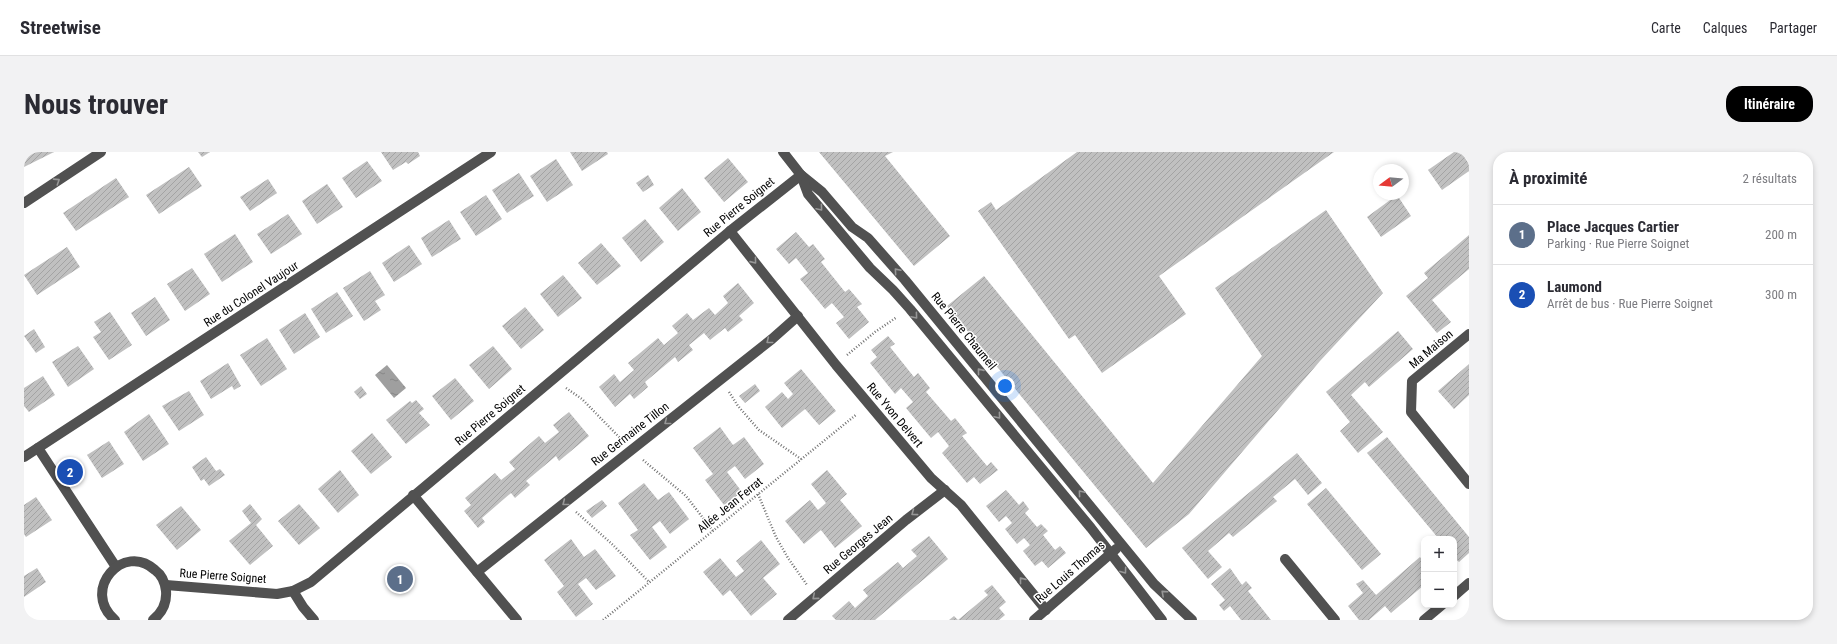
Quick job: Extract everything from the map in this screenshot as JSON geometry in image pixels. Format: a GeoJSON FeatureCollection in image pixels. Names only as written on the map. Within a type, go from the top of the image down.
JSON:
{"type":"FeatureCollection","features":[{"type":"Feature","properties":{"kind":"street"},"geometry":{"type":"LineString","coordinates":[[24,203],[101,152]]}},
{"type":"Feature","properties":{"kind":"street","name":"Rue du Colonel Vaujour"},"geometry":{"type":"LineString","coordinates":[[24,457],[491,152]]}},
{"type":"Feature","properties":{"kind":"street","name":"Rue Pierre Chaumeil"},"geometry":{"type":"LineString","coordinates":[[783,152],[801,174],[822,192],[852,227],[868,238],[905,280],[1154,584],[1192,620]]}},
{"type":"Feature","properties":{"kind":"street","name":"Rue Pierre Chaumeil"},"geometry":{"type":"LineString","coordinates":[[801,174],[808,194],[870,268],[894,290],[910,309],[1091,528],[1162,620]]}},
{"type":"Feature","properties":{"kind":"street","name":"Rue Pierre Soignet"},"geometry":{"type":"LineString","coordinates":[[166,585],[277,594],[293,591],[310,582],[730,231],[801,174]]}},
{"type":"Feature","properties":{"kind":"street","name":"Rue Yvon Delvert"},"geometry":{"type":"LineString","coordinates":[[730,231],[836,365],[931,478],[961,505],[1046,610]]}},
{"type":"Feature","properties":{"kind":"street","name":"Rue Germaine Tillon"},"geometry":{"type":"LineString","coordinates":[[477,572],[720,380],[798,316]]}},
{"type":"Feature","properties":{"kind":"street","name":"Ma Maison"},"geometry":{"type":"LineString","coordinates":[[1469,334],[1412,381],[1411,412],[1469,484]]}},
{"type":"Feature","properties":{"kind":"street"},"geometry":{"type":"LineString","coordinates":[[38,448],[116,567]]}},
{"type":"Feature","properties":{"kind":"street","name":"Rue Georges Jean"},"geometry":{"type":"LineString","coordinates":[[788,620],[906,520],[946,490]]}},
{"type":"Feature","properties":{"kind":"street"},"geometry":{"type":"LineString","coordinates":[[413,496],[517,620]]}},
{"type":"Feature","properties":{"kind":"street","name":"Rue Louis Thomas"},"geometry":{"type":"LineString","coordinates":[[1034,620],[1122,544]]}},
{"type":"Feature","properties":{"kind":"street"},"geometry":{"type":"LineString","coordinates":[[1285,559],[1334,620]]}},
{"type":"Feature","properties":{"kind":"street"},"geometry":{"type":"LineString","coordinates":[[115,620],[108,614],[102,602],[102,589],[106,576],[116,567],[127,562],[140,562],[151,566],[160,574],[166,585],[166,600],[160,615],[153,620]]}},
{"type":"Feature","properties":{"kind":"street"},"geometry":{"type":"LineString","coordinates":[[1457,593],[1469,583]]}},
{"type":"Feature","properties":{"kind":"street"},"geometry":{"type":"LineString","coordinates":[[293,591],[303,607],[314,620]]}},
{"type":"Feature","properties":{"kind":"street"},"geometry":{"type":"LineString","coordinates":[[1424,620],[1438,608]]}},
{"type":"Feature","properties":{"kind":"path"},"geometry":{"type":"LineString","coordinates":[[836,365],[875,332],[910,309]]}},
{"type":"Feature","properties":{"kind":"path"},"geometry":{"type":"LineString","coordinates":[[554,379],[582,399],[631,450],[686,496],[713,530]]}},
{"type":"Feature","properties":{"kind":"path"},"geometry":{"type":"LineString","coordinates":[[720,380],[738,406],[759,430],[801,459]]}},
{"type":"Feature","properties":{"kind":"path","name":"Allée Jean Ferrat"},"geometry":{"type":"LineString","coordinates":[[602,620],[869,404]]}},
{"type":"Feature","properties":{"kind":"path"},"geometry":{"type":"LineString","coordinates":[[758,494],[776,537],[788,558],[816,597]]}},
{"type":"Feature","properties":{"kind":"path"},"geometry":{"type":"LineString","coordinates":[[565,503],[613,545],[649,582]]}},
{"type":"Feature","properties":{"kind":"water"},"geometry":{"type":"Polygon","coordinates":[[[387,365],[406,388],[394,398],[375,375],[387,365]]]}},
{"type":"Feature","properties":{"kind":"building"},"geometry":{"type":"Polygon","coordinates":[[[24,152],[54,152],[24,167],[24,152]]]}},
{"type":"Feature","properties":{"kind":"building"},"geometry":{"type":"Polygon","coordinates":[[[198,152],[210,152],[202,157],[198,152]]]}},
{"type":"Feature","properties":{"kind":"building"},"geometry":{"type":"Polygon","coordinates":[[[381,152],[418,152],[420,156],[408,164],[406,162],[393,170],[381,152]]]}},
{"type":"Feature","properties":{"kind":"building"},"geometry":{"type":"Polygon","coordinates":[[[570,152],[607,152],[608,154],[582,171],[570,152]]]}},
{"type":"Feature","properties":{"kind":"building"},"geometry":{"type":"Polygon","coordinates":[[[819,152],[893,152],[885,156],[950,236],[914,266],[819,152]]]}},
{"type":"Feature","properties":{"kind":"building"},"geometry":{"type":"Polygon","coordinates":[[[1077,152],[1334,152],[1159,276],[1186,314],[1102,373],[1075,335],[1069,339],[978,211],[991,202],[996,210],[1077,152]]]}},
{"type":"Feature","properties":{"kind":"building"},"geometry":{"type":"Polygon","coordinates":[[[1454,152],[1461,152],[1469,164],[1469,171],[1442,190],[1428,170],[1454,152]]]}},
{"type":"Feature","properties":{"kind":"building"},"geometry":{"type":"Polygon","coordinates":[[[728,158],[748,182],[724,202],[704,178],[728,158]]]}},
{"type":"Feature","properties":{"kind":"building"},"geometry":{"type":"Polygon","coordinates":[[[556,159],[573,185],[547,202],[530,176],[556,159]]]}},
{"type":"Feature","properties":{"kind":"building"},"geometry":{"type":"Polygon","coordinates":[[[367,161],[382,181],[356,198],[342,178],[367,161]]]}},
{"type":"Feature","properties":{"kind":"building"},"geometry":{"type":"Polygon","coordinates":[[[189,167],[202,186],[159,214],[146,195],[189,167]]]}},
{"type":"Feature","properties":{"kind":"building"},"geometry":{"type":"Polygon","coordinates":[[[519,173],[534,196],[507,213],[492,190],[519,173]]]}},
{"type":"Feature","properties":{"kind":"building"},"geometry":{"type":"Polygon","coordinates":[[[648,175],[654,185],[643,192],[636,183],[648,175]]]}},
{"type":"Feature","properties":{"kind":"building"},"geometry":{"type":"Polygon","coordinates":[[[116,178],[129,197],[76,231],[63,213],[116,178]]]}},
{"type":"Feature","properties":{"kind":"building"},"geometry":{"type":"Polygon","coordinates":[[[268,179],[277,193],[250,211],[240,197],[268,179]]]}},
{"type":"Feature","properties":{"kind":"building"},"geometry":{"type":"Polygon","coordinates":[[[327,184],[343,207],[317,224],[302,201],[327,184]]]}},
{"type":"Feature","properties":{"kind":"building"},"geometry":{"type":"Polygon","coordinates":[[[682,188],[701,212],[678,231],[659,208],[682,188]]]}},
{"type":"Feature","properties":{"kind":"building"},"geometry":{"type":"Polygon","coordinates":[[[486,195],[502,219],[476,236],[460,212],[486,195]]]}},
{"type":"Feature","properties":{"kind":"building"},"geometry":{"type":"Polygon","coordinates":[[[1390,200],[1400,200],[1411,216],[1381,237],[1367,217],[1390,200]]]}},
{"type":"Feature","properties":{"kind":"building"},"geometry":{"type":"Polygon","coordinates":[[[1326,210],[1383,293],[1320,361],[1189,514],[1146,548],[947,306],[984,276],[1153,483],[1262,356],[1215,288],[1326,210]]]}},
{"type":"Feature","properties":{"kind":"building"},"geometry":{"type":"Polygon","coordinates":[[[288,214],[302,234],[271,254],[257,234],[288,214]]]}},
{"type":"Feature","properties":{"kind":"building"},"geometry":{"type":"Polygon","coordinates":[[[645,219],[664,242],[641,262],[622,238],[645,219]]]}},
{"type":"Feature","properties":{"kind":"building"},"geometry":{"type":"Polygon","coordinates":[[[449,220],[461,239],[432,257],[421,238],[449,220]]]}},
{"type":"Feature","properties":{"kind":"building"},"geometry":{"type":"Polygon","coordinates":[[[796,232],[809,247],[813,244],[825,259],[821,262],[845,292],[849,289],[862,304],[857,307],[869,322],[849,339],[836,323],[844,317],[832,303],[825,309],[800,279],[808,273],[796,258],[789,264],[776,249],[796,232]]]}},
{"type":"Feature","properties":{"kind":"building"},"geometry":{"type":"Polygon","coordinates":[[[235,234],[253,262],[222,282],[204,254],[235,234]]]}},
{"type":"Feature","properties":{"kind":"building"},"geometry":{"type":"Polygon","coordinates":[[[1469,235],[1469,269],[1432,300],[1451,322],[1437,333],[1406,296],[1428,278],[1424,273],[1469,235]]]}},
{"type":"Feature","properties":{"kind":"building"},"geometry":{"type":"Polygon","coordinates":[[[601,243],[621,266],[597,285],[578,263],[601,243]]]}},
{"type":"Feature","properties":{"kind":"building"},"geometry":{"type":"Polygon","coordinates":[[[409,245],[422,264],[394,282],[382,263],[409,245]]]}},
{"type":"Feature","properties":{"kind":"building"},"geometry":{"type":"Polygon","coordinates":[[[67,247],[80,267],[37,295],[24,275],[67,247]]]}},
{"type":"Feature","properties":{"kind":"building"},"geometry":{"type":"Polygon","coordinates":[[[192,268],[210,294],[185,311],[167,284],[192,268]]]}},
{"type":"Feature","properties":{"kind":"building"},"geometry":{"type":"Polygon","coordinates":[[[370,271],[385,295],[375,301],[381,310],[364,321],[343,288],[370,271]]]}},
{"type":"Feature","properties":{"kind":"building"},"geometry":{"type":"Polygon","coordinates":[[[563,275],[582,298],[558,317],[540,294],[563,275]]]}},
{"type":"Feature","properties":{"kind":"building"},"geometry":{"type":"Polygon","coordinates":[[[738,283],[754,303],[739,316],[743,320],[728,332],[725,328],[710,340],[704,333],[689,345],[693,350],[678,362],[675,357],[645,382],[648,387],[634,399],[630,394],[615,407],[599,387],[614,374],[620,382],[634,370],[628,363],[658,338],[664,345],[678,333],[672,326],[687,313],[693,320],[709,308],[715,315],[728,303],[723,296],[738,283]]]}},
{"type":"Feature","properties":{"kind":"building"},"geometry":{"type":"Polygon","coordinates":[[[337,292],[353,316],[326,333],[311,309],[337,292]]]}},
{"type":"Feature","properties":{"kind":"building"},"geometry":{"type":"Polygon","coordinates":[[[155,297],[170,320],[146,336],[131,313],[155,297]]]}},
{"type":"Feature","properties":{"kind":"building"},"geometry":{"type":"Polygon","coordinates":[[[525,307],[544,330],[521,349],[502,326],[525,307]]]}},
{"type":"Feature","properties":{"kind":"building"},"geometry":{"type":"Polygon","coordinates":[[[110,312],[132,345],[109,360],[93,337],[101,332],[94,322],[110,312]]]}},
{"type":"Feature","properties":{"kind":"building"},"geometry":{"type":"Polygon","coordinates":[[[305,313],[320,337],[294,354],[279,330],[305,313]]]}},
{"type":"Feature","properties":{"kind":"building"},"geometry":{"type":"Polygon","coordinates":[[[34,329],[45,347],[36,353],[24,336],[34,329]]]}},
{"type":"Feature","properties":{"kind":"building"},"geometry":{"type":"Polygon","coordinates":[[[1398,331],[1413,349],[1369,387],[1365,382],[1351,395],[1383,432],[1358,453],[1340,431],[1350,422],[1326,392],[1398,331]]]}},
{"type":"Feature","properties":{"kind":"building"},"geometry":{"type":"Polygon","coordinates":[[[888,336],[895,344],[890,347],[914,377],[918,373],[930,388],[926,392],[951,421],[955,418],[967,433],[962,436],[987,466],[991,462],[998,470],[980,484],[974,477],[967,483],[942,453],[949,446],[938,432],[931,438],[906,408],[913,402],[901,388],[895,394],[870,363],[877,357],[871,350],[888,336]]]}},
{"type":"Feature","properties":{"kind":"building"},"geometry":{"type":"Polygon","coordinates":[[[267,338],[287,369],[261,386],[240,355],[267,338]]]}},
{"type":"Feature","properties":{"kind":"building"},"geometry":{"type":"Polygon","coordinates":[[[78,346],[94,369],[68,387],[52,362],[78,346]]]}},
{"type":"Feature","properties":{"kind":"building"},"geometry":{"type":"Polygon","coordinates":[[[493,346],[512,369],[489,389],[469,365],[493,346]]]}},
{"type":"Feature","properties":{"kind":"building"},"geometry":{"type":"Polygon","coordinates":[[[228,363],[241,386],[234,390],[232,386],[211,399],[200,381],[228,363]]]}},
{"type":"Feature","properties":{"kind":"building"},"geometry":{"type":"Polygon","coordinates":[[[1469,364],[1469,395],[1454,409],[1438,391],[1469,364]]]}},
{"type":"Feature","properties":{"kind":"building"},"geometry":{"type":"Polygon","coordinates":[[[801,369],[836,411],[819,425],[805,409],[782,428],[765,407],[782,392],[788,399],[793,394],[784,383],[801,369]]]}},
{"type":"Feature","properties":{"kind":"building"},"geometry":{"type":"Polygon","coordinates":[[[43,376],[55,395],[29,412],[24,406],[24,388],[43,376]]]}},
{"type":"Feature","properties":{"kind":"building"},"geometry":{"type":"Polygon","coordinates":[[[455,378],[474,401],[451,420],[432,396],[455,378]]]}},
{"type":"Feature","properties":{"kind":"building"},"geometry":{"type":"Polygon","coordinates":[[[755,384],[760,391],[745,403],[739,396],[755,384]]]}},
{"type":"Feature","properties":{"kind":"building"},"geometry":{"type":"Polygon","coordinates":[[[361,386],[367,394],[360,399],[354,392],[361,386]]]}},
{"type":"Feature","properties":{"kind":"building"},"geometry":{"type":"Polygon","coordinates":[[[189,391],[204,415],[179,431],[162,406],[189,391]]]}},
{"type":"Feature","properties":{"kind":"building"},"geometry":{"type":"Polygon","coordinates":[[[416,400],[424,409],[419,413],[430,425],[406,444],[386,420],[410,401],[412,403],[416,400]]]}},
{"type":"Feature","properties":{"kind":"building"},"geometry":{"type":"Polygon","coordinates":[[[569,412],[589,436],[559,461],[556,456],[526,481],[530,485],[515,498],[511,493],[482,518],[485,522],[478,528],[464,511],[471,505],[465,498],[495,473],[501,480],[515,469],[509,462],[539,436],[545,443],[559,432],[553,425],[569,412]]]}},
{"type":"Feature","properties":{"kind":"building"},"geometry":{"type":"Polygon","coordinates":[[[149,414],[169,444],[143,461],[124,432],[149,414]]]}},
{"type":"Feature","properties":{"kind":"building"},"geometry":{"type":"Polygon","coordinates":[[[720,427],[733,445],[744,437],[764,464],[745,479],[735,466],[727,472],[742,492],[724,505],[705,480],[713,474],[693,448],[720,427]]]}},
{"type":"Feature","properties":{"kind":"building"},"geometry":{"type":"Polygon","coordinates":[[[372,433],[392,457],[371,474],[351,451],[372,433]]]}},
{"type":"Feature","properties":{"kind":"building"},"geometry":{"type":"Polygon","coordinates":[[[1387,437],[1469,537],[1469,553],[1459,562],[1457,560],[1457,536],[1436,536],[1367,453],[1387,437]]]}},
{"type":"Feature","properties":{"kind":"building"},"geometry":{"type":"Polygon","coordinates":[[[109,441],[124,464],[102,478],[87,455],[109,441]]]}},
{"type":"Feature","properties":{"kind":"building"},"geometry":{"type":"Polygon","coordinates":[[[1297,453],[1322,483],[1308,495],[1295,479],[1273,497],[1277,501],[1233,537],[1229,533],[1208,551],[1222,567],[1208,579],[1182,548],[1297,453]]]}},
{"type":"Feature","properties":{"kind":"building"},"geometry":{"type":"Polygon","coordinates":[[[206,457],[216,471],[220,469],[225,475],[209,486],[204,479],[201,481],[192,467],[206,457]]]}},
{"type":"Feature","properties":{"kind":"building"},"geometry":{"type":"Polygon","coordinates":[[[340,470],[359,495],[338,513],[318,489],[340,470]]]}},
{"type":"Feature","properties":{"kind":"building"},"geometry":{"type":"Polygon","coordinates":[[[827,470],[847,494],[840,500],[862,526],[835,548],[821,530],[804,544],[785,521],[810,500],[818,510],[826,503],[811,484],[827,470]]]}},
{"type":"Feature","properties":{"kind":"building"},"geometry":{"type":"Polygon","coordinates":[[[644,483],[658,500],[669,492],[689,519],[670,534],[660,521],[652,527],[667,547],[650,560],[630,535],[638,530],[618,503],[644,483]]]}},
{"type":"Feature","properties":{"kind":"building"},"geometry":{"type":"Polygon","coordinates":[[[1326,488],[1381,554],[1362,570],[1307,504],[1326,488]]]}},
{"type":"Feature","properties":{"kind":"building"},"geometry":{"type":"Polygon","coordinates":[[[1006,490],[1019,505],[1023,501],[1029,509],[1025,513],[1037,527],[1041,524],[1048,531],[1043,535],[1055,550],[1060,546],[1066,553],[1048,568],[1042,561],[1035,566],[1023,551],[1030,545],[1024,538],[1017,544],[1005,529],[1012,523],[1006,516],[999,522],[986,506],[1006,490]]]}},
{"type":"Feature","properties":{"kind":"building"},"geometry":{"type":"Polygon","coordinates":[[[36,497],[52,520],[26,537],[24,534],[24,505],[36,497]]]}},
{"type":"Feature","properties":{"kind":"building"},"geometry":{"type":"Polygon","coordinates":[[[602,500],[607,506],[592,518],[586,511],[602,500]]]}},
{"type":"Feature","properties":{"kind":"building"},"geometry":{"type":"Polygon","coordinates":[[[250,504],[262,519],[256,525],[273,546],[250,565],[229,541],[251,523],[242,511],[250,504]]]}},
{"type":"Feature","properties":{"kind":"building"},"geometry":{"type":"Polygon","coordinates":[[[299,504],[320,528],[299,545],[278,521],[299,504]]]}},
{"type":"Feature","properties":{"kind":"building"},"geometry":{"type":"Polygon","coordinates":[[[181,506],[201,530],[177,550],[156,525],[181,506]]]}},
{"type":"Feature","properties":{"kind":"building"},"geometry":{"type":"Polygon","coordinates":[[[929,536],[948,559],[875,620],[836,620],[832,616],[849,601],[855,608],[868,596],[863,590],[898,562],[903,568],[917,556],[911,550],[929,536]]]}},
{"type":"Feature","properties":{"kind":"building"},"geometry":{"type":"Polygon","coordinates":[[[571,539],[584,557],[595,549],[616,576],[596,590],[586,578],[578,584],[593,604],[576,617],[557,592],[564,586],[544,560],[571,539]]]}},
{"type":"Feature","properties":{"kind":"building"},"geometry":{"type":"Polygon","coordinates":[[[761,540],[780,564],[763,578],[777,594],[751,616],[730,590],[723,596],[703,572],[720,558],[736,577],[744,571],[736,561],[761,540]]]}},
{"type":"Feature","properties":{"kind":"building"},"geometry":{"type":"Polygon","coordinates":[[[1420,557],[1421,588],[1391,613],[1385,606],[1369,620],[1359,620],[1348,606],[1363,593],[1356,584],[1363,580],[1376,595],[1420,557]]]}},
{"type":"Feature","properties":{"kind":"building"},"geometry":{"type":"Polygon","coordinates":[[[37,568],[46,582],[24,597],[24,576],[37,568]]]}},
{"type":"Feature","properties":{"kind":"building"},"geometry":{"type":"Polygon","coordinates":[[[1230,568],[1242,585],[1246,581],[1252,588],[1248,591],[1271,620],[1241,620],[1230,606],[1224,611],[1219,605],[1225,600],[1211,584],[1230,568]]]}},
{"type":"Feature","properties":{"kind":"building"},"geometry":{"type":"Polygon","coordinates":[[[992,585],[1006,602],[999,608],[1005,615],[999,620],[958,620],[988,595],[984,591],[992,585]]]}},
{"type":"Feature","properties":{"kind":"building"},"geometry":{"type":"Polygon","coordinates":[[[954,616],[958,620],[949,620],[954,616]]]}},
{"type":"Feature","properties":{"kind":"place","name":"Laumond"},"geometry":{"type":"Point","coordinates":[70,472]}},
{"type":"Feature","properties":{"kind":"place","name":"Place Jacques Cartier"},"geometry":{"type":"Point","coordinates":[400,579]}}]}
